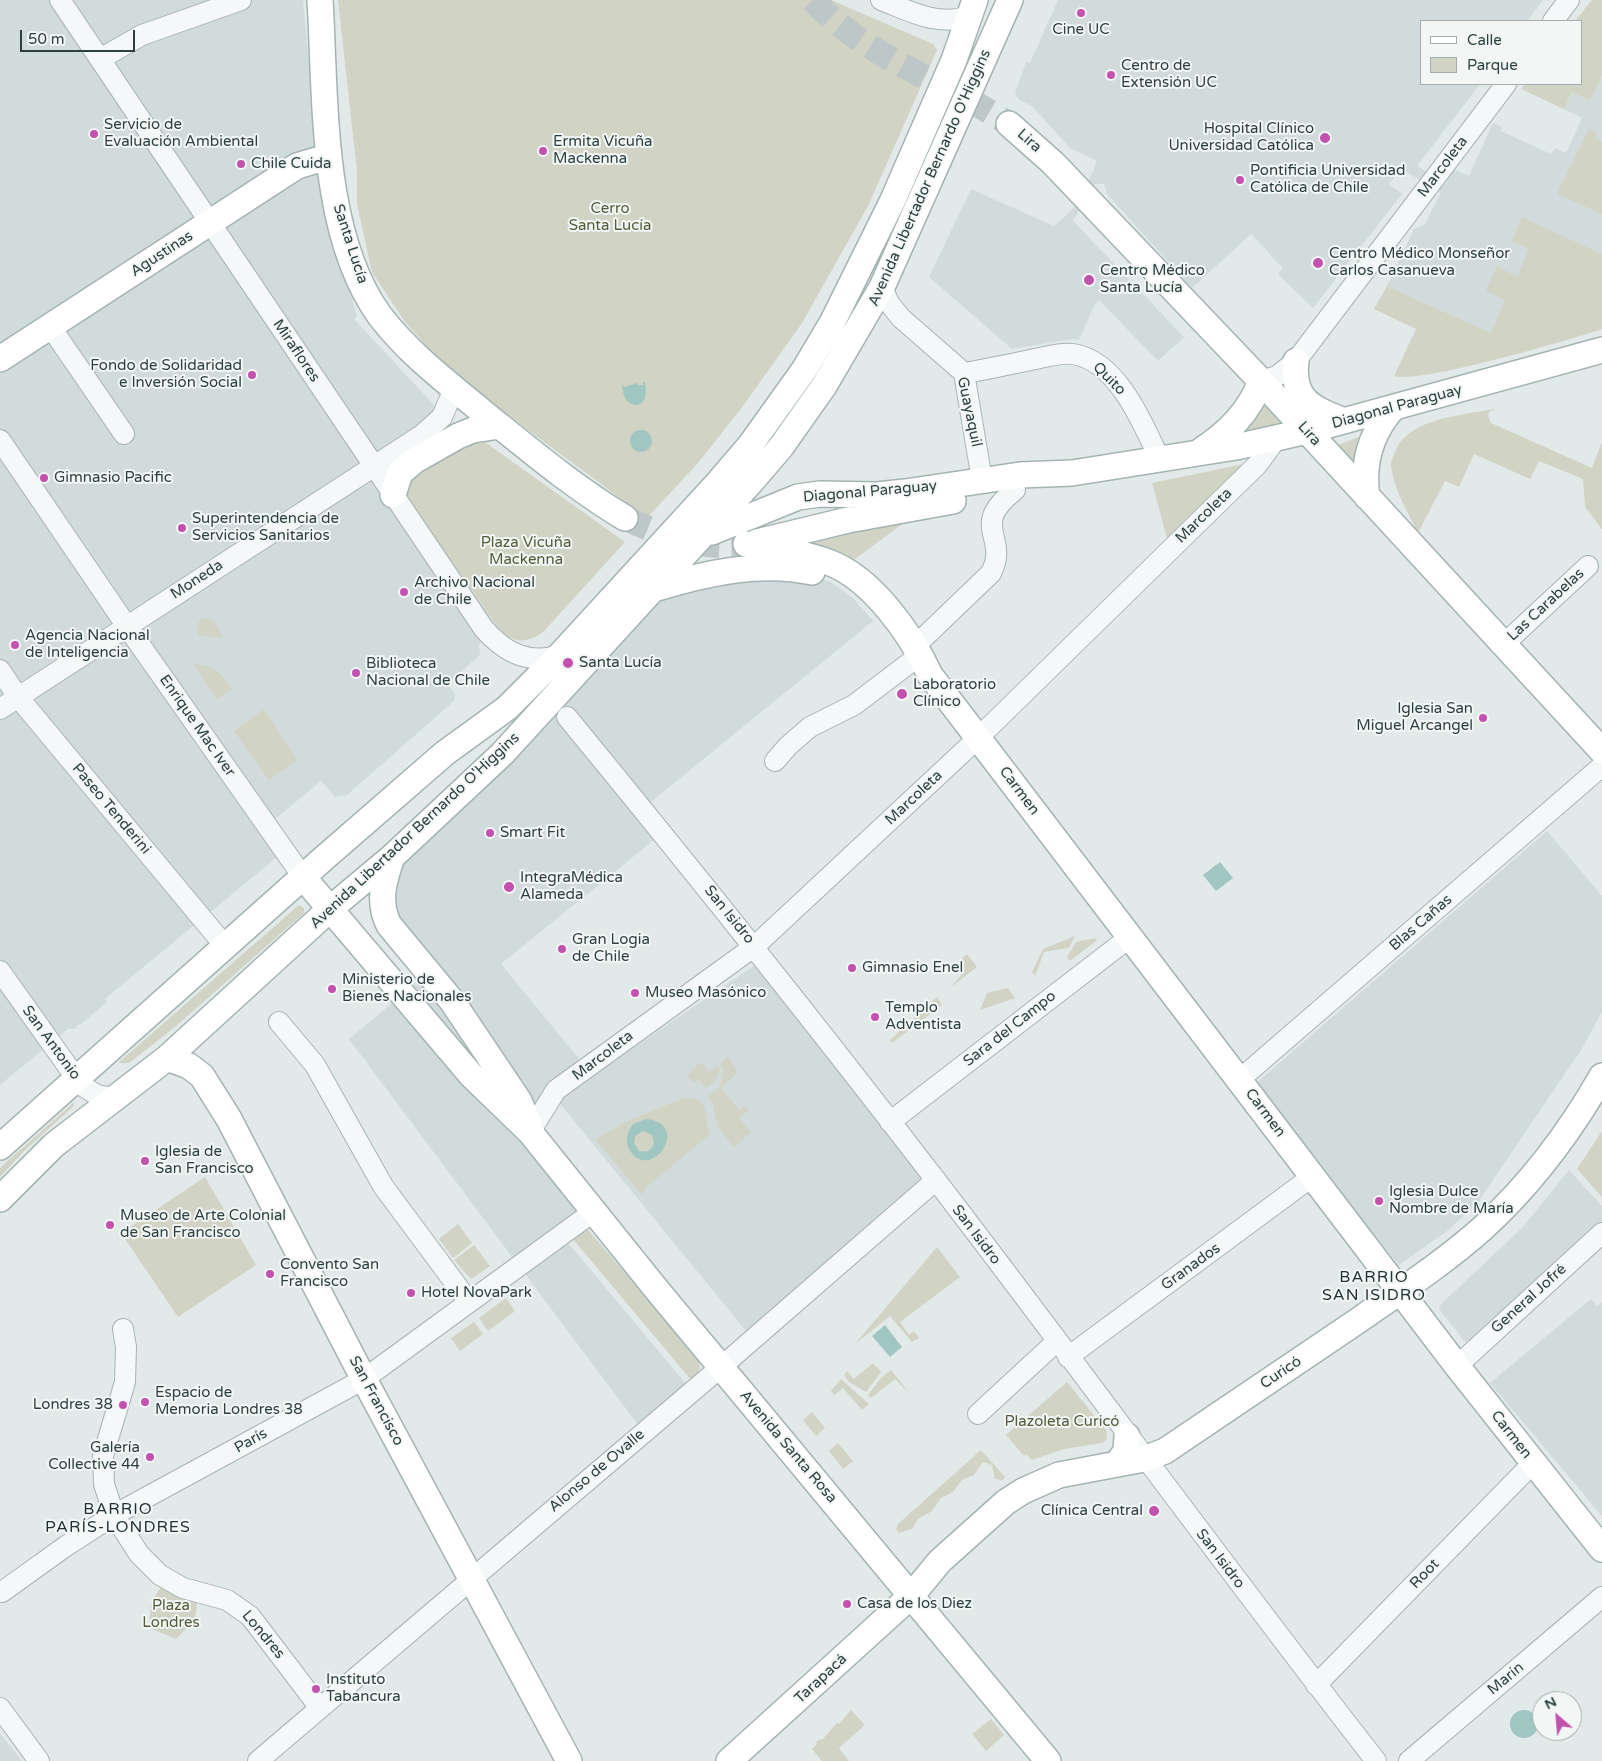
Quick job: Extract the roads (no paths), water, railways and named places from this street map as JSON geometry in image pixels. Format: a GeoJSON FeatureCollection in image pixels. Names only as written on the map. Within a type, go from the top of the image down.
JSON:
{"type":"FeatureCollection","features":[{"type":"Feature","properties":{"kind":"main road","name":"Santa Lucía"},"geometry":{"type":"LineString","coordinates":[[320,0],[328,159],[341,225],[365,292],[380,316],[401,340],[454,389],[561,475],[625,518]]}},
{"type":"Feature","properties":{"kind":"main road","name":"Avenida Libertador Bernardo O'Higgins"},"geometry":{"type":"LineString","coordinates":[[0,1199],[54,1145],[166,1058],[330,909],[392,856],[502,754],[657,588],[781,447],[842,358],[882,287],[1010,0]]}},
{"type":"Feature","properties":{"kind":"main road","name":"Avenida Libertador Bernardo O'Higgins"},"geometry":{"type":"LineString","coordinates":[[0,1147],[75,1078],[445,753],[506,708],[560,655],[716,485],[751,444],[804,370],[832,323],[877,235],[954,60],[971,9]]}},
{"type":"Feature","properties":{"kind":"main road","name":"Lira"},"geometry":{"type":"LineString","coordinates":[[1009,124],[1059,169],[1261,381],[1602,751]]}},
{"type":"Feature","properties":{"kind":"main road","name":"Agustinas"},"geometry":{"type":"LineString","coordinates":[[0,359],[297,166],[316,160],[328,159]]}},
{"type":"Feature","properties":{"kind":"main road","name":"Diagonal Paraguay"},"geometry":{"type":"LineString","coordinates":[[705,535],[798,497],[820,494],[883,494],[1034,473],[1072,473],[1196,454],[1277,438],[1602,350]]}},
{"type":"Feature","properties":{"kind":"main road"},"geometry":{"type":"LineString","coordinates":[[1296,361],[1295,380],[1304,400],[1316,409],[1344,421]]}},
{"type":"Feature","properties":{"kind":"main road"},"geometry":{"type":"LineString","coordinates":[[1196,454],[1236,423],[1250,404],[1261,381]]}},
{"type":"Feature","properties":{"kind":"main road"},"geometry":{"type":"LineString","coordinates":[[1367,498],[1365,472],[1369,449],[1377,430],[1393,408]]}},
{"type":"Feature","properties":{"kind":"main road"},"geometry":{"type":"LineString","coordinates":[[393,495],[400,473],[414,461],[458,436],[473,430],[500,426]]}},
{"type":"Feature","properties":{"kind":"main road","name":"Diagonal Paraguay"},"geometry":{"type":"LineString","coordinates":[[744,544],[848,520],[1016,490],[1042,484],[1072,473]]}},
{"type":"Feature","properties":{"kind":"main road","name":"Carmen"},"geometry":{"type":"LineString","coordinates":[[744,544],[813,557],[844,569],[876,595],[919,661],[1457,1366],[1602,1548]]}},
{"type":"Feature","properties":{"kind":"main road","name":"Carmen"},"geometry":{"type":"LineString","coordinates":[[657,588],[691,577],[735,570],[773,568],[815,572],[837,581],[857,595],[919,661]]}},
{"type":"Feature","properties":{"kind":"main road","name":"Avenida Santa Rosa"},"geometry":{"type":"LineString","coordinates":[[392,856],[381,897],[385,918],[392,930],[452,1001],[519,1101],[527,1115],[530,1132]]}},
{"type":"Feature","properties":{"kind":"main road","name":"Enrique Mac Iver"},"geometry":{"type":"LineString","coordinates":[[303,878],[330,909]]}},
{"type":"Feature","properties":{"kind":"main road","name":"Avenida Santa Rosa"},"geometry":{"type":"LineString","coordinates":[[330,909],[471,1075],[530,1132],[721,1367],[1048,1761]]}},
{"type":"Feature","properties":{"kind":"main road","name":"San Francisco"},"geometry":{"type":"LineString","coordinates":[[166,1058],[189,1066],[202,1076],[211,1088],[470,1579],[569,1761]]}},
{"type":"Feature","properties":{"kind":"main road","name":"Curicó"},"geometry":{"type":"LineString","coordinates":[[911,1596],[940,1561],[1006,1502],[1022,1491],[1058,1475],[1144,1459],[1165,1452],[1401,1292],[1484,1227],[1530,1180],[1579,1116],[1602,1076]]}},
{"type":"Feature","properties":{"kind":"main road"},"geometry":{"type":"LineString","coordinates":[[1117,1464],[1126,1451],[1127,1436]]}},
{"type":"Feature","properties":{"kind":"main road"},"geometry":{"type":"LineString","coordinates":[[882,1560],[912,1566],[940,1561]]}},
{"type":"Feature","properties":{"kind":"main road","name":"Tarapacá"},"geometry":{"type":"LineString","coordinates":[[728,1761],[911,1596]]}},
{"type":"Feature","properties":{"kind":"street","name":"Miraflores"},"geometry":{"type":"LineString","coordinates":[[60,0],[372,466],[493,640],[508,651],[526,658],[543,659],[560,655]]}},
{"type":"Feature","properties":{"kind":"street"},"geometry":{"type":"LineString","coordinates":[[100,59],[142,35],[241,0]]}},
{"type":"Feature","properties":{"kind":"street"},"geometry":{"type":"LineString","coordinates":[[880,0],[940,21],[953,21],[971,9]]}},
{"type":"Feature","properties":{"kind":"street"},"geometry":{"type":"LineString","coordinates":[[1554,20],[1569,0]]}},
{"type":"Feature","properties":{"kind":"street","name":"Marcoleta"},"geometry":{"type":"LineString","coordinates":[[1261,381],[1277,376],[1296,361],[1505,85]]}},
{"type":"Feature","properties":{"kind":"street","name":"Guayaquil"},"geometry":{"type":"LineString","coordinates":[[882,287],[889,303],[901,318],[964,374],[982,480]]}},
{"type":"Feature","properties":{"kind":"street"},"geometry":{"type":"LineString","coordinates":[[50,326],[124,434]]}},
{"type":"Feature","properties":{"kind":"street","name":"Quito"},"geometry":{"type":"LineString","coordinates":[[964,374],[1054,355],[1073,354],[1088,359],[1115,381],[1130,400],[1160,460]]}},
{"type":"Feature","properties":{"kind":"street","name":"Moneda"},"geometry":{"type":"LineString","coordinates":[[0,709],[433,426],[442,417],[454,389]]}},
{"type":"Feature","properties":{"kind":"street","name":"Marcoleta"},"geometry":{"type":"LineString","coordinates":[[530,1132],[556,1090],[755,946],[978,738],[1257,465],[1277,438]]}},
{"type":"Feature","properties":{"kind":"street","name":"Enrique Mac Iver"},"geometry":{"type":"LineString","coordinates":[[0,440],[126,625],[303,878]]}},
{"type":"Feature","properties":{"kind":"street"},"geometry":{"type":"LineString","coordinates":[[775,761],[810,727],[854,705],[919,661],[991,573],[996,558],[992,518],[1001,502],[1016,490]]}},
{"type":"Feature","properties":{"kind":"street","name":"Las Carabelas"},"geometry":{"type":"LineString","coordinates":[[1503,645],[1588,566]]}},
{"type":"Feature","properties":{"kind":"street","name":"Paseo Tenderini"},"geometry":{"type":"LineString","coordinates":[[0,670],[18,697],[225,946]]}},
{"type":"Feature","properties":{"kind":"street","name":"San Isidro"},"geometry":{"type":"LineString","coordinates":[[567,717],[755,946],[936,1180],[1144,1459],[1376,1761]]}},
{"type":"Feature","properties":{"kind":"street","name":"Blas Cañas"},"geometry":{"type":"LineString","coordinates":[[1239,1080],[1602,766]]}},
{"type":"Feature","properties":{"kind":"street","name":"Sara del Campo"},"geometry":{"type":"LineString","coordinates":[[890,1122],[1130,937]]}},
{"type":"Feature","properties":{"kind":"street","name":"San Antonio"},"geometry":{"type":"LineString","coordinates":[[0,971],[75,1078],[88,1090],[106,1098],[115,1098]]}},
{"type":"Feature","properties":{"kind":"street"},"geometry":{"type":"LineString","coordinates":[[279,1022],[315,1065],[383,1186],[469,1302]]}},
{"type":"Feature","properties":{"kind":"street","name":"Granados"},"geometry":{"type":"LineString","coordinates":[[978,1414],[1062,1349],[1313,1176]]}},
{"type":"Feature","properties":{"kind":"street","name":"Alonso de Ovalle"},"geometry":{"type":"LineString","coordinates":[[258,1761],[721,1367],[936,1180]]}},
{"type":"Feature","properties":{"kind":"street","name":"París"},"geometry":{"type":"LineString","coordinates":[[2,1592],[66,1546],[114,1515],[364,1379],[594,1212]]}},
{"type":"Feature","properties":{"kind":"street","name":"General Jofré"},"geometry":{"type":"LineString","coordinates":[[1457,1366],[1602,1233]]}},
{"type":"Feature","properties":{"kind":"street","name":"Londres"},"geometry":{"type":"LineString","coordinates":[[123,1329],[126,1347],[125,1382],[103,1456],[104,1484],[114,1515],[139,1554],[160,1575],[183,1588],[227,1600],[250,1616],[320,1708]]}},
{"type":"Feature","properties":{"kind":"street","name":"Root"},"geometry":{"type":"LineString","coordinates":[[1316,1685],[1533,1463]]}},
{"type":"Feature","properties":{"kind":"street","name":"Marín"},"geometry":{"type":"LineString","coordinates":[[1409,1761],[1602,1597]]}},
{"type":"Feature","properties":{"kind":"street"},"geometry":{"type":"LineString","coordinates":[[0,1708],[39,1761]]}},
{"type":"Feature","properties":{"kind":"tunnel"},"geometry":{"type":"LineString","coordinates":[[813,0],[857,38],[1009,124]]}},
{"type":"Feature","properties":{"kind":"tunnel"},"geometry":{"type":"LineString","coordinates":[[625,518],[682,540],[712,545],[743,545]]}},
{"type":"Feature","properties":{"kind":"place","name":"Cine UC"},"geometry":{"type":"Point","coordinates":[1081,13]}},
{"type":"Feature","properties":{"kind":"place","name":"Centro de Extensión UC"},"geometry":{"type":"Point","coordinates":[1111,75]}},
{"type":"Feature","properties":{"kind":"place","name":"Servicio de Evaluación Ambiental"},"geometry":{"type":"Point","coordinates":[94,134]}},
{"type":"Feature","properties":{"kind":"place","name":"Hospital Clínico Universidad Católica"},"geometry":{"type":"Point","coordinates":[1325,138]}},
{"type":"Feature","properties":{"kind":"place","name":"Ermita Vicuña Mackenna"},"geometry":{"type":"Point","coordinates":[543,151]}},
{"type":"Feature","properties":{"kind":"place","name":"Chile Cuida"},"geometry":{"type":"Point","coordinates":[241,164]}},
{"type":"Feature","properties":{"kind":"place","name":"Pontificia Universidad Católica de Chile"},"geometry":{"type":"Point","coordinates":[1240,180]}},
{"type":"Feature","properties":{"kind":"place","name":"Centro Médico Monseñor Carlos Casanueva"},"geometry":{"type":"Point","coordinates":[1318,263]}},
{"type":"Feature","properties":{"kind":"place","name":"Centro Médico Santa Lucía"},"geometry":{"type":"Point","coordinates":[1089,280]}},
{"type":"Feature","properties":{"kind":"place","name":"Fondo de Solidaridad e Inversión Social"},"geometry":{"type":"Point","coordinates":[252,375]}},
{"type":"Feature","properties":{"kind":"place","name":"Gimnasio Pacific"},"geometry":{"type":"Point","coordinates":[44,478]}},
{"type":"Feature","properties":{"kind":"place","name":"Superintendencia de Servicios Sanitarios"},"geometry":{"type":"Point","coordinates":[182,528]}},
{"type":"Feature","properties":{"kind":"place","name":"Archivo Nacional de Chile"},"geometry":{"type":"Point","coordinates":[404,592]}},
{"type":"Feature","properties":{"kind":"place","name":"Agencia Nacional de Inteligencia"},"geometry":{"type":"Point","coordinates":[15,645]}},
{"type":"Feature","properties":{"kind":"place","name":"Santa Lucía"},"geometry":{"type":"Point","coordinates":[568,663]}},
{"type":"Feature","properties":{"kind":"place","name":"Biblioteca Nacional de Chile"},"geometry":{"type":"Point","coordinates":[356,673]}},
{"type":"Feature","properties":{"kind":"place","name":"Laboratorio Clínico"},"geometry":{"type":"Point","coordinates":[902,694]}},
{"type":"Feature","properties":{"kind":"place","name":"Iglesia San Miguel Arcangel"},"geometry":{"type":"Point","coordinates":[1483,718]}},
{"type":"Feature","properties":{"kind":"place","name":"Smart Fit"},"geometry":{"type":"Point","coordinates":[490,833]}},
{"type":"Feature","properties":{"kind":"place","name":"IntegraMédica Alameda"},"geometry":{"type":"Point","coordinates":[509,887]}},
{"type":"Feature","properties":{"kind":"place","name":"Gran Logia de Chile"},"geometry":{"type":"Point","coordinates":[562,949]}},
{"type":"Feature","properties":{"kind":"place","name":"Gimnasio Enel"},"geometry":{"type":"Point","coordinates":[852,968]}},
{"type":"Feature","properties":{"kind":"place","name":"Ministerio de Bienes Nacionales"},"geometry":{"type":"Point","coordinates":[332,989]}},
{"type":"Feature","properties":{"kind":"place","name":"Museo Masónico"},"geometry":{"type":"Point","coordinates":[635,993]}},
{"type":"Feature","properties":{"kind":"place","name":"Templo Adventista"},"geometry":{"type":"Point","coordinates":[875,1017]}},
{"type":"Feature","properties":{"kind":"place","name":"Iglesia de San Francisco"},"geometry":{"type":"Point","coordinates":[145,1161]}},
{"type":"Feature","properties":{"kind":"place","name":"Iglesia Dulce Nombre de María"},"geometry":{"type":"Point","coordinates":[1379,1201]}},
{"type":"Feature","properties":{"kind":"place","name":"Museo de Arte Colonial de San Francisco"},"geometry":{"type":"Point","coordinates":[110,1225]}},
{"type":"Feature","properties":{"kind":"place","name":"Convento San Francisco"},"geometry":{"type":"Point","coordinates":[270,1274]}},
{"type":"Feature","properties":{"kind":"place","name":"Hotel NovaPark"},"geometry":{"type":"Point","coordinates":[411,1293]}},
{"type":"Feature","properties":{"kind":"place","name":"Espacio de Memoria Londres 38"},"geometry":{"type":"Point","coordinates":[145,1402]}},
{"type":"Feature","properties":{"kind":"place","name":"Londres 38"},"geometry":{"type":"Point","coordinates":[123,1405]}},
{"type":"Feature","properties":{"kind":"place","name":"Galería Collective 44"},"geometry":{"type":"Point","coordinates":[150,1457]}},
{"type":"Feature","properties":{"kind":"place","name":"Clínica Central"},"geometry":{"type":"Point","coordinates":[1154,1511]}},
{"type":"Feature","properties":{"kind":"place","name":"Casa de los Diez"},"geometry":{"type":"Point","coordinates":[847,1604]}},
{"type":"Feature","properties":{"kind":"place","name":"Instituto Tabancura"},"geometry":{"type":"Point","coordinates":[316,1689]}},
{"type":"Feature","properties":{"kind":"district","name":"BARRIO SAN ISIDRO"},"geometry":{"type":"Point","coordinates":[1374,1287]}},
{"type":"Feature","properties":{"kind":"district","name":"BARRIO PARÍS-LONDRES"},"geometry":{"type":"Point","coordinates":[118,1519]}},
{"type":"Feature","properties":{"kind":"park label","name":"Cerro Santa Lucía"},"geometry":{"type":"Point","coordinates":[610,218]}},
{"type":"Feature","properties":{"kind":"park label","name":"Plaza Vicuña Mackenna"},"geometry":{"type":"Point","coordinates":[526,552]}},
{"type":"Feature","properties":{"kind":"park label","name":"Plazoleta Curicó"},"geometry":{"type":"Point","coordinates":[1062,1422]}},
{"type":"Feature","properties":{"kind":"park label","name":"Plaza Londres"},"geometry":{"type":"Point","coordinates":[171,1614]}}]}
